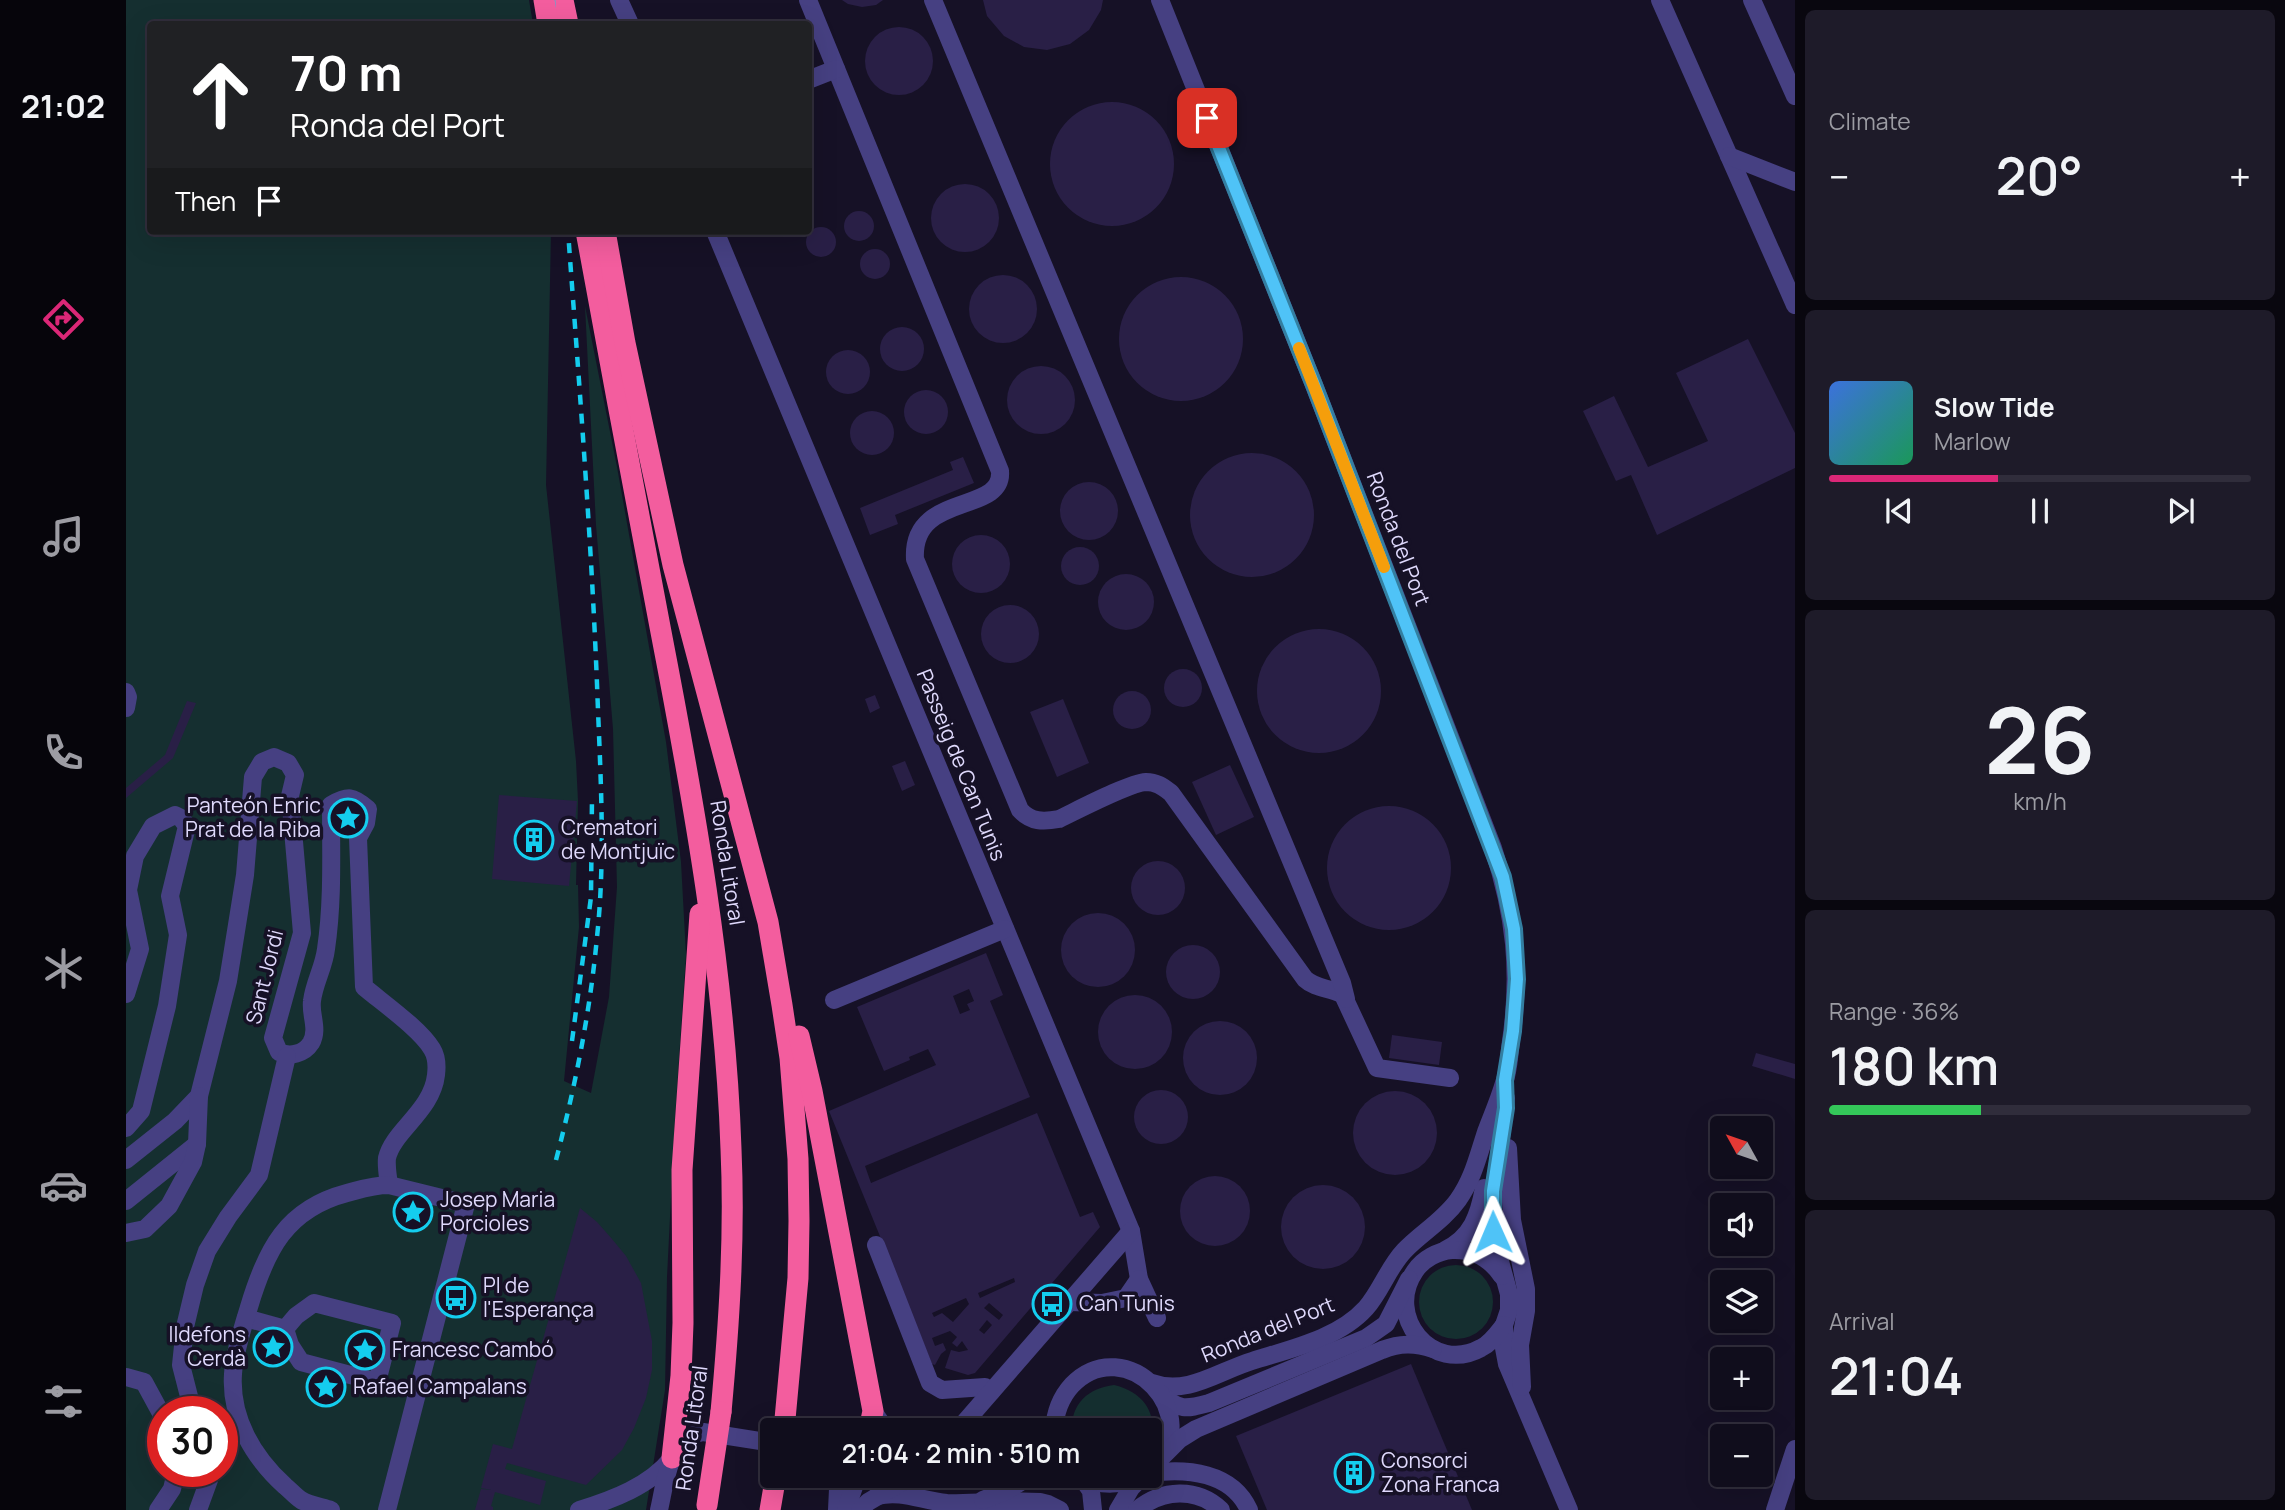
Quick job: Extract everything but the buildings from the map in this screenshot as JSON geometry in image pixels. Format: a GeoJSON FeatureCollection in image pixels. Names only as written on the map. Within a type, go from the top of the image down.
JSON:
{"type":"FeatureCollection","features":[{"type":"Feature","properties":{"kind":"highway"},"geometry":{"type":"LineString","coordinates":[[544,0],[548,21]]}},
{"type":"Feature","properties":{"kind":"highway"},"geometry":{"type":"LineString","coordinates":[[563,0],[567,21]]}},
{"type":"Feature","properties":{"kind":"highway","name":"Ronda Litoral"},"geometry":{"type":"LineString","coordinates":[[587,235],[768,922],[790,1058],[798,1159],[798,1278],[785,1418]]}},
{"type":"Feature","properties":{"kind":"highway","name":"Ronda Litoral"},"geometry":{"type":"LineString","coordinates":[[605,235],[616,344],[702,859],[727,1072],[731,1150],[731,1288],[721,1412],[706,1507]]}},
{"type":"Feature","properties":{"kind":"highway"},"geometry":{"type":"LineString","coordinates":[[672,1458],[681,1376],[682,1170],[699,943],[702,859]]}},
{"type":"Feature","properties":{"kind":"highway"},"geometry":{"type":"LineString","coordinates":[[768,922],[811,1091],[870,1418]]}},
{"type":"Feature","properties":{"kind":"highway"},"geometry":{"type":"LineString","coordinates":[[770,1510],[774,1488]]}},
{"type":"Feature","properties":{"kind":"street"},"geometry":{"type":"LineString","coordinates":[[620,0],[628,21]]}},
{"type":"Feature","properties":{"kind":"street"},"geometry":{"type":"LineString","coordinates":[[808,0],[1000,471],[1001,478],[995,489],[931,517],[919,532],[915,550],[918,569],[1016,803],[1026,816],[1049,821],[1139,783],[1155,783],[1163,787],[1171,793],[1305,979],[1319,989],[1338,991],[1346,999]]}},
{"type":"Feature","properties":{"kind":"street"},"geometry":{"type":"LineString","coordinates":[[933,0],[1332,958],[1346,999],[1377,1068],[1450,1078]]}},
{"type":"Feature","properties":{"kind":"street","name":"Ronda del Port"},"geometry":{"type":"LineString","coordinates":[[1156,1389],[1189,1386],[1330,1334],[1354,1319],[1373,1298],[1403,1252],[1440,1221],[1457,1202],[1475,1167],[1501,1108],[1513,1031],[1517,979],[1514,929],[1503,877],[1314,385],[1160,0]]}},
{"type":"Feature","properties":{"kind":"street"},"geometry":{"type":"LineString","coordinates":[[1660,0],[1795,305]]}},
{"type":"Feature","properties":{"kind":"street"},"geometry":{"type":"LineString","coordinates":[[1752,0],[1795,95]]}},
{"type":"Feature","properties":{"kind":"street"},"geometry":{"type":"LineString","coordinates":[[812,78],[836,69]]}},
{"type":"Feature","properties":{"kind":"street"},"geometry":{"type":"LineString","coordinates":[[1729,156],[1795,182]]}},
{"type":"Feature","properties":{"kind":"street","name":"Passeig de Can Tunis"},"geometry":{"type":"LineString","coordinates":[[717,235],[1131,1231],[1139,1279],[1157,1318]]}},
{"type":"Feature","properties":{"kind":"street"},"geometry":{"type":"LineString","coordinates":[[126,692],[126,708]]}},
{"type":"Feature","properties":{"kind":"street","name":"Sant Jordi"},"geometry":{"type":"LineString","coordinates":[[126,1160],[175,1121],[199,1096],[228,981],[245,875],[253,777],[262,762],[274,758],[288,763],[295,775],[290,796],[302,933],[273,1038],[279,1052],[287,1056]]}},
{"type":"Feature","properties":{"kind":"street"},"geometry":{"type":"LineString","coordinates":[[189,1396],[181,1365],[185,1327],[206,1251],[259,1175],[287,1056],[302,1052],[311,1043],[315,1031],[312,1003],[323,966],[328,931],[331,805],[344,798],[358,799],[368,809],[366,823],[358,838],[365,987],[423,1037],[434,1052],[437,1067],[435,1086],[387,1156],[389,1185]]}},
{"type":"Feature","properties":{"kind":"street"},"geometry":{"type":"LineString","coordinates":[[126,994],[139,949],[128,890],[135,856],[153,826],[175,815],[187,826],[170,896],[178,935],[166,1011],[142,1111],[126,1128]]}},
{"type":"Feature","properties":{"kind":"street"},"geometry":{"type":"LineString","coordinates":[[834,1000],[1004,929]]}},
{"type":"Feature","properties":{"kind":"street"},"geometry":{"type":"LineString","coordinates":[[126,1233],[145,1229],[169,1206],[193,1162],[197,1144],[199,1096]]}},
{"type":"Feature","properties":{"kind":"street"},"geometry":{"type":"LineString","coordinates":[[1440,1253],[1466,1237],[1477,1216],[1501,1108]]}},
{"type":"Feature","properties":{"kind":"street"},"geometry":{"type":"LineString","coordinates":[[1501,1108],[1492,1211],[1493,1232],[1509,1294],[1504,1325],[1507,1364],[1569,1510]]}},
{"type":"Feature","properties":{"kind":"street"},"geometry":{"type":"LineString","coordinates":[[1501,1108],[1512,1220],[1526,1289],[1526,1311],[1520,1345],[1522,1398]]}},
{"type":"Feature","properties":{"kind":"street"},"geometry":{"type":"LineString","coordinates":[[126,1201],[197,1144]]}},
{"type":"Feature","properties":{"kind":"street"},"geometry":{"type":"LineString","coordinates":[[331,1510],[307,1506],[275,1477],[254,1450],[239,1423],[233,1374],[261,1268],[275,1244],[301,1213],[334,1196],[377,1185],[389,1185],[466,1204],[387,1510]]}},
{"type":"Feature","properties":{"kind":"street"},"geometry":{"type":"LineString","coordinates":[[968,1418],[1131,1231]]}},
{"type":"Feature","properties":{"kind":"street"},"geometry":{"type":"LineString","coordinates":[[876,1245],[930,1383],[942,1390],[985,1387],[991,1392]]}},
{"type":"Feature","properties":{"kind":"street"},"geometry":{"type":"LineString","coordinates":[[1050,1418],[1075,1382],[1084,1375],[1104,1368],[1134,1372],[1182,1408],[1209,1403],[1366,1338],[1385,1324],[1419,1266],[1432,1255],[1448,1250],[1465,1250],[1481,1255],[1494,1265],[1504,1278]]}},
{"type":"Feature","properties":{"kind":"street"},"geometry":{"type":"LineString","coordinates":[[1069,1302],[1102,1303],[1126,1298],[1139,1279]]}},
{"type":"Feature","properties":{"kind":"street"},"geometry":{"type":"LineString","coordinates":[[1409,1279],[1405,1294],[1405,1311],[1410,1326],[1419,1339],[1433,1349]]}},
{"type":"Feature","properties":{"kind":"street"},"geometry":{"type":"LineString","coordinates":[[314,1304],[392,1323],[377,1382],[300,1362],[285,1329],[296,1316],[314,1304]]}},
{"type":"Feature","properties":{"kind":"street"},"geometry":{"type":"LineString","coordinates":[[246,1318],[285,1329]]}},
{"type":"Feature","properties":{"kind":"street"},"geometry":{"type":"LineString","coordinates":[[1162,1458],[1180,1439],[1196,1429],[1382,1350],[1405,1344],[1418,1344],[1449,1354],[1465,1354],[1481,1348],[1493,1339],[1504,1325]]}},
{"type":"Feature","properties":{"kind":"street"},"geometry":{"type":"LineString","coordinates":[[126,1377],[144,1382],[152,1396]]}},
{"type":"Feature","properties":{"kind":"street"},"geometry":{"type":"LineString","coordinates":[[1156,1389],[1166,1404],[1171,1422],[1169,1438],[1162,1451]]}},
{"type":"Feature","properties":{"kind":"street"},"geometry":{"type":"LineString","coordinates":[[1056,1418],[1062,1398]]}},
{"type":"Feature","properties":{"kind":"street"},"geometry":{"type":"LineString","coordinates":[[659,1510],[672,1458],[677,1447],[693,1434],[703,1432],[760,1442]]}},
{"type":"Feature","properties":{"kind":"street"},"geometry":{"type":"LineString","coordinates":[[1775,1510],[1795,1449]]}},
{"type":"Feature","properties":{"kind":"street"},"geometry":{"type":"LineString","coordinates":[[579,1510],[644,1483],[665,1468],[672,1458]]}},
{"type":"Feature","properties":{"kind":"street"},"geometry":{"type":"LineString","coordinates":[[1162,1470],[1220,1479],[1236,1489],[1249,1510]]}},
{"type":"Feature","properties":{"kind":"street"},"geometry":{"type":"LineString","coordinates":[[158,1510],[172,1487]]}},
{"type":"Feature","properties":{"kind":"street"},"geometry":{"type":"LineString","coordinates":[[198,1510],[206,1487]]}},
{"type":"Feature","properties":{"kind":"street"},"geometry":{"type":"LineString","coordinates":[[837,1510],[838,1488]]}},
{"type":"Feature","properties":{"kind":"street"},"geometry":{"type":"LineString","coordinates":[[846,1510],[854,1488]]}},
{"type":"Feature","properties":{"kind":"street"},"geometry":{"type":"LineString","coordinates":[[860,1510],[891,1488]]}},
{"type":"Feature","properties":{"kind":"street"},"geometry":{"type":"LineString","coordinates":[[974,1504],[1011,1488]]}},
{"type":"Feature","properties":{"kind":"street"},"geometry":{"type":"LineString","coordinates":[[1089,1488],[1093,1510]]}},
{"type":"Feature","properties":{"kind":"street"},"geometry":{"type":"LineString","coordinates":[[1118,1510],[1131,1488]]}},
{"type":"Feature","properties":{"kind":"street"},"geometry":{"type":"LineString","coordinates":[[877,1496],[903,1493],[933,1502],[974,1504],[1040,1502],[1059,1510]]}},
{"type":"Feature","properties":{"kind":"street"},"geometry":{"type":"LineString","coordinates":[[1137,1510],[1163,1495],[1182,1493],[1202,1497],[1222,1510]]}},
{"type":"Feature","properties":{"kind":"green space"},"geometry":{"type":"Polygon","coordinates":[[[126,0],[529,0],[532,21],[147,21],[147,235],[551,235],[546,485],[578,801],[576,885],[579,927],[564,1081],[591,1093],[609,997],[617,887],[613,729],[596,525],[585,306],[666,742],[681,862],[686,955],[667,1277],[665,1390],[646,1510],[126,1510],[126,0]]]}},
{"type":"Feature","properties":{"kind":"green space"},"geometry":{"type":"Polygon","coordinates":[[[1456,1265],[1470,1268],[1482,1276],[1490,1288],[1493,1302],[1490,1316],[1482,1328],[1470,1336],[1456,1339],[1442,1336],[1430,1328],[1422,1316],[1419,1302],[1422,1288],[1430,1276],[1442,1268],[1456,1265]]]}},
{"type":"Feature","properties":{"kind":"green space"},"geometry":{"type":"Polygon","coordinates":[[[1114,1385],[1132,1392],[1146,1404],[1152,1418],[1073,1418],[1083,1398],[1114,1385]]]}},
{"type":"Feature","properties":{"kind":"railway"},"geometry":{"type":"LineString","coordinates":[[553,0],[555,21]]}},
{"type":"Feature","properties":{"kind":"railway"},"geometry":{"type":"LineString","coordinates":[[556,1160],[586,1022],[600,905],[602,842],[591,571],[568,235]]}},
{"type":"Feature","properties":{"kind":"railway"},"geometry":{"type":"LineString","coordinates":[[572,1041],[591,897],[592,797]]}},
{"type":"Feature","properties":{"kind":"slow traffic"},"geometry":{"type":"LineString","coordinates":[[1299,348],[1384,567]]}},
{"type":"Feature","properties":{"kind":"place","name":"Panteón Enric Prat de la Riba"},"geometry":{"type":"Point","coordinates":[348,818]}},
{"type":"Feature","properties":{"kind":"place","name":"Crematori de Montjuïc"},"geometry":{"type":"Point","coordinates":[534,840]}},
{"type":"Feature","properties":{"kind":"place","name":"Josep Maria Porcioles"},"geometry":{"type":"Point","coordinates":[413,1212]}},
{"type":"Feature","properties":{"kind":"place","name":"Pl de l'Esperança"},"geometry":{"type":"Point","coordinates":[456,1298]}},
{"type":"Feature","properties":{"kind":"place","name":"Can Tunis"},"geometry":{"type":"Point","coordinates":[1052,1304]}},
{"type":"Feature","properties":{"kind":"place","name":"Ildefons Cerdà"},"geometry":{"type":"Point","coordinates":[273,1347]}},
{"type":"Feature","properties":{"kind":"place","name":"Francesc Cambó"},"geometry":{"type":"Point","coordinates":[365,1350]}},
{"type":"Feature","properties":{"kind":"place","name":"Rafael Campalans"},"geometry":{"type":"Point","coordinates":[326,1387]}},
{"type":"Feature","properties":{"kind":"place","name":"Consorci Zona Franca"},"geometry":{"type":"Point","coordinates":[1354,1473]}},
{"type":"Feature","properties":{"kind":"route"},"geometry":{"type":"LineString","coordinates":[[1207,118],[1314,385],[1503,877],[1514,929],[1517,979],[1513,1031],[1505,1080],[1506,1108],[1493,1191],[1493,1232]]}}]}
